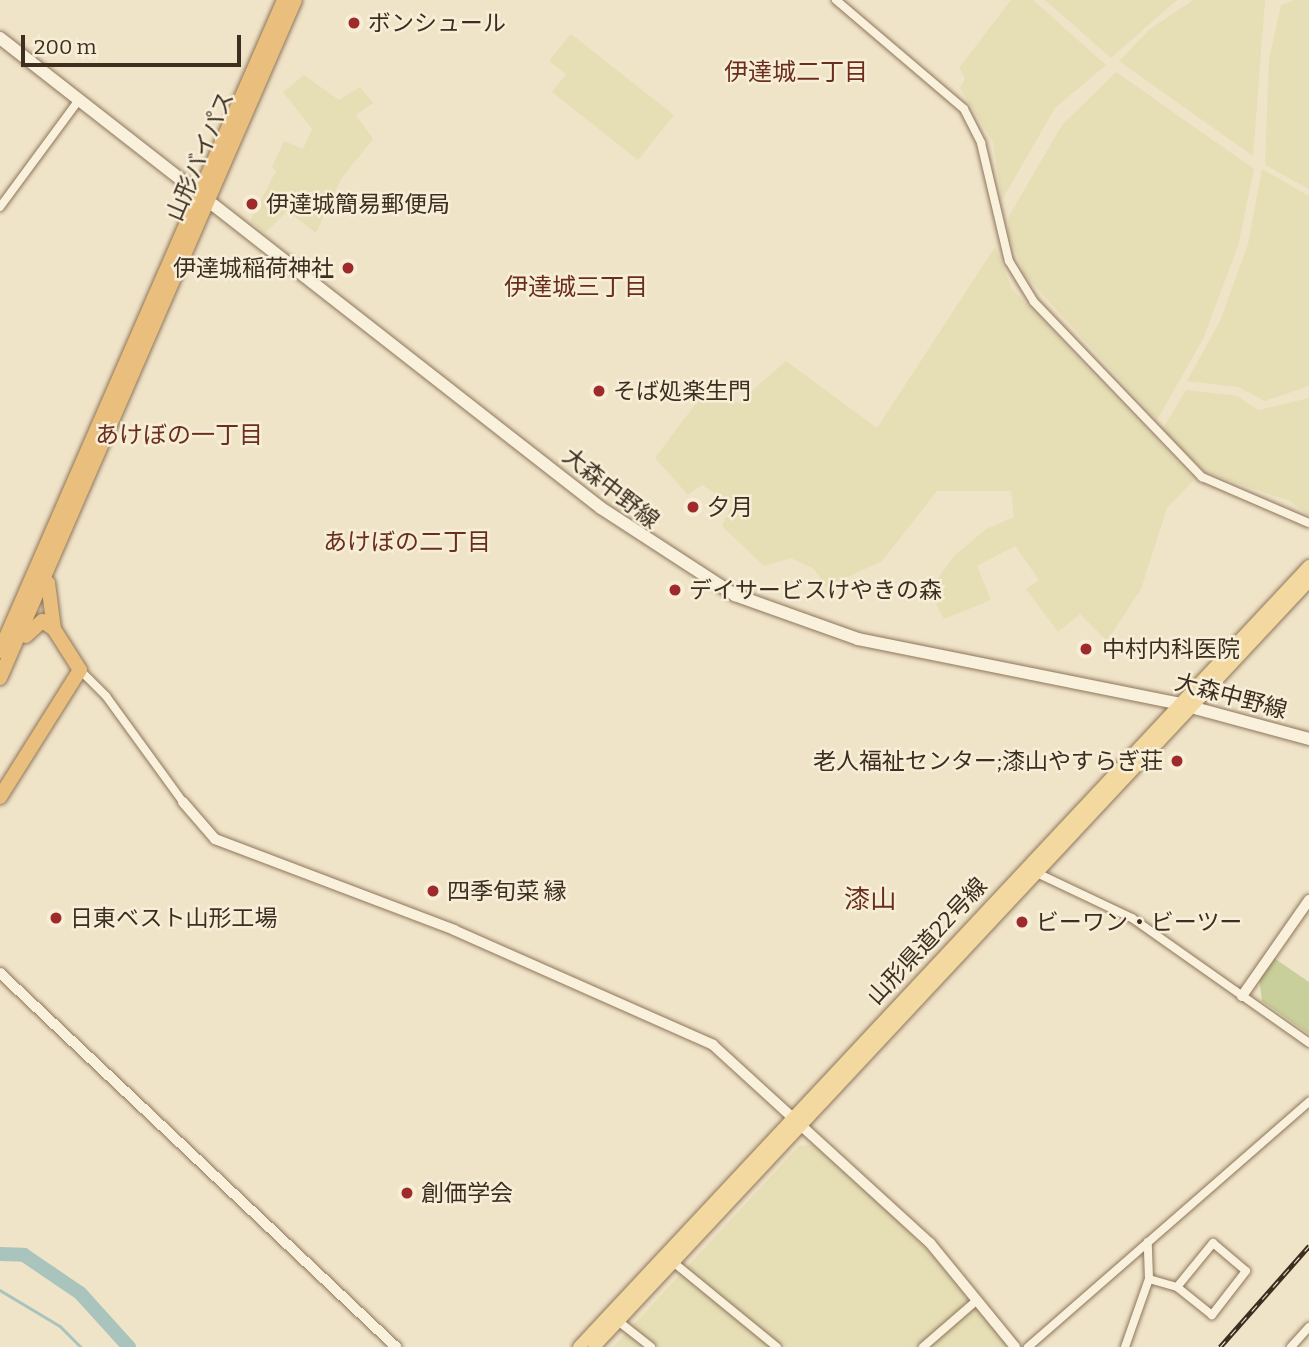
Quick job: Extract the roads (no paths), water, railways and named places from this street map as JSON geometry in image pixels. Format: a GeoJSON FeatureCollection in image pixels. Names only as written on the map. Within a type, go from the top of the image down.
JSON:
{"type":"FeatureCollection","features":[{"type":"Feature","properties":{"kind":"highway","name":"山形バイパス"},"geometry":{"type":"LineString","coordinates":[[0,651],[284,0]]}},
{"type":"Feature","properties":{"kind":"highway","name":"山形バイパス"},"geometry":{"type":"LineString","coordinates":[[0,678],[86,481],[201,194],[295,0]]}},
{"type":"Feature","properties":{"kind":"highway"},"geometry":{"type":"LineString","coordinates":[[0,797],[80,670],[54,629],[46,588],[86,481]]}},
{"type":"Feature","properties":{"kind":"highway"},"geometry":{"type":"LineString","coordinates":[[0,685],[35,623],[54,629]]}},
{"type":"Feature","properties":{"kind":"main road","name":"大森中野線"},"geometry":{"type":"LineString","coordinates":[[0,38],[622,524],[735,595],[858,639],[1182,704],[1309,740]]}},
{"type":"Feature","properties":{"kind":"main road","name":"山形県道22号線"},"geometry":{"type":"LineString","coordinates":[[594,1347],[673,1262],[798,1119],[1309,566]]}},
{"type":"Feature","properties":{"kind":"main road","name":"山形県道22号線"},"geometry":{"type":"LineString","coordinates":[[579,1347],[1035,872],[1182,704],[1309,581]]}},
{"type":"Feature","properties":{"kind":"street"},"geometry":{"type":"LineString","coordinates":[[836,0],[964,109],[981,143],[1009,261],[1034,302],[1202,477],[1309,523]]}},
{"type":"Feature","properties":{"kind":"street"},"geometry":{"type":"LineString","coordinates":[[0,207],[79,100]]}},
{"type":"Feature","properties":{"kind":"street"},"geometry":{"type":"LineString","coordinates":[[80,670],[106,696],[183,802],[215,839],[454,930],[713,1045],[798,1119],[930,1243],[1015,1347]]}},
{"type":"Feature","properties":{"kind":"street"},"geometry":{"type":"LineString","coordinates":[[1035,872],[1132,918],[1309,1043]]}},
{"type":"Feature","properties":{"kind":"street"},"geometry":{"type":"LineString","coordinates":[[1242,996],[1309,900]]}},
{"type":"Feature","properties":{"kind":"street"},"geometry":{"type":"LineString","coordinates":[[0,973],[396,1347]]}},
{"type":"Feature","properties":{"kind":"street"},"geometry":{"type":"LineString","coordinates":[[1028,1347],[1309,1102]]}},
{"type":"Feature","properties":{"kind":"street"},"geometry":{"type":"LineString","coordinates":[[1125,1347],[1149,1279],[1148,1242]]}},
{"type":"Feature","properties":{"kind":"street"},"geometry":{"type":"LineString","coordinates":[[1149,1279],[1177,1287],[1212,1315],[1246,1271],[1213,1243],[1177,1287]]}},
{"type":"Feature","properties":{"kind":"street"},"geometry":{"type":"LineString","coordinates":[[673,1262],[777,1347]]}},
{"type":"Feature","properties":{"kind":"street"},"geometry":{"type":"LineString","coordinates":[[923,1347],[976,1301]]}},
{"type":"Feature","properties":{"kind":"street"},"geometry":{"type":"LineString","coordinates":[[618,1321],[651,1347]]}},
{"type":"Feature","properties":{"kind":"street"},"geometry":{"type":"LineString","coordinates":[[1291,1347],[1309,1327]]}},
{"type":"Feature","properties":{"kind":"waterway"},"geometry":{"type":"LineString","coordinates":[[0,1254],[24,1255],[80,1293],[129,1347]]}},
{"type":"Feature","properties":{"kind":"waterway"},"geometry":{"type":"LineString","coordinates":[[0,1290],[60,1326],[81,1347]]}},
{"type":"Feature","properties":{"kind":"railway"},"geometry":{"type":"LineString","coordinates":[[1220,1347],[1309,1246]]}},
{"type":"Feature","properties":{"kind":"place","name":"ボンシュール"},"geometry":{"type":"Point","coordinates":[354,23]}},
{"type":"Feature","properties":{"kind":"place","name":"伊達城簡易郵便局"},"geometry":{"type":"Point","coordinates":[252,204]}},
{"type":"Feature","properties":{"kind":"place","name":"伊達城稲荷神社"},"geometry":{"type":"Point","coordinates":[348,268]}},
{"type":"Feature","properties":{"kind":"place","name":"そば処楽生門"},"geometry":{"type":"Point","coordinates":[599,391]}},
{"type":"Feature","properties":{"kind":"place","name":"夕月"},"geometry":{"type":"Point","coordinates":[693,507]}},
{"type":"Feature","properties":{"kind":"place","name":"デイサービスけやきの森"},"geometry":{"type":"Point","coordinates":[675,590]}},
{"type":"Feature","properties":{"kind":"place","name":"中村内科医院"},"geometry":{"type":"Point","coordinates":[1086,649]}},
{"type":"Feature","properties":{"kind":"place","name":"老人福祉センター;漆山やすらぎ荘"},"geometry":{"type":"Point","coordinates":[1177,761]}},
{"type":"Feature","properties":{"kind":"place","name":"四季旬菜 縁"},"geometry":{"type":"Point","coordinates":[433,891]}},
{"type":"Feature","properties":{"kind":"place","name":"日東ベスト山形工場"},"geometry":{"type":"Point","coordinates":[56,918]}},
{"type":"Feature","properties":{"kind":"place","name":"ビーワン・ビーツー"},"geometry":{"type":"Point","coordinates":[1022,922]}},
{"type":"Feature","properties":{"kind":"place","name":"創価学会"},"geometry":{"type":"Point","coordinates":[407,1193]}},
{"type":"Feature","properties":{"kind":"district","name":"伊達城二丁目"},"geometry":{"type":"Point","coordinates":[796,73]}},
{"type":"Feature","properties":{"kind":"district","name":"伊達城三丁目"},"geometry":{"type":"Point","coordinates":[576,288]}},
{"type":"Feature","properties":{"kind":"district","name":"あけぼの一丁目"},"geometry":{"type":"Point","coordinates":[179,436]}},
{"type":"Feature","properties":{"kind":"district","name":"あけぼの二丁目"},"geometry":{"type":"Point","coordinates":[407,543]}},
{"type":"Feature","properties":{"kind":"district","name":"漆山"},"geometry":{"type":"Point","coordinates":[870,900]}}]}
